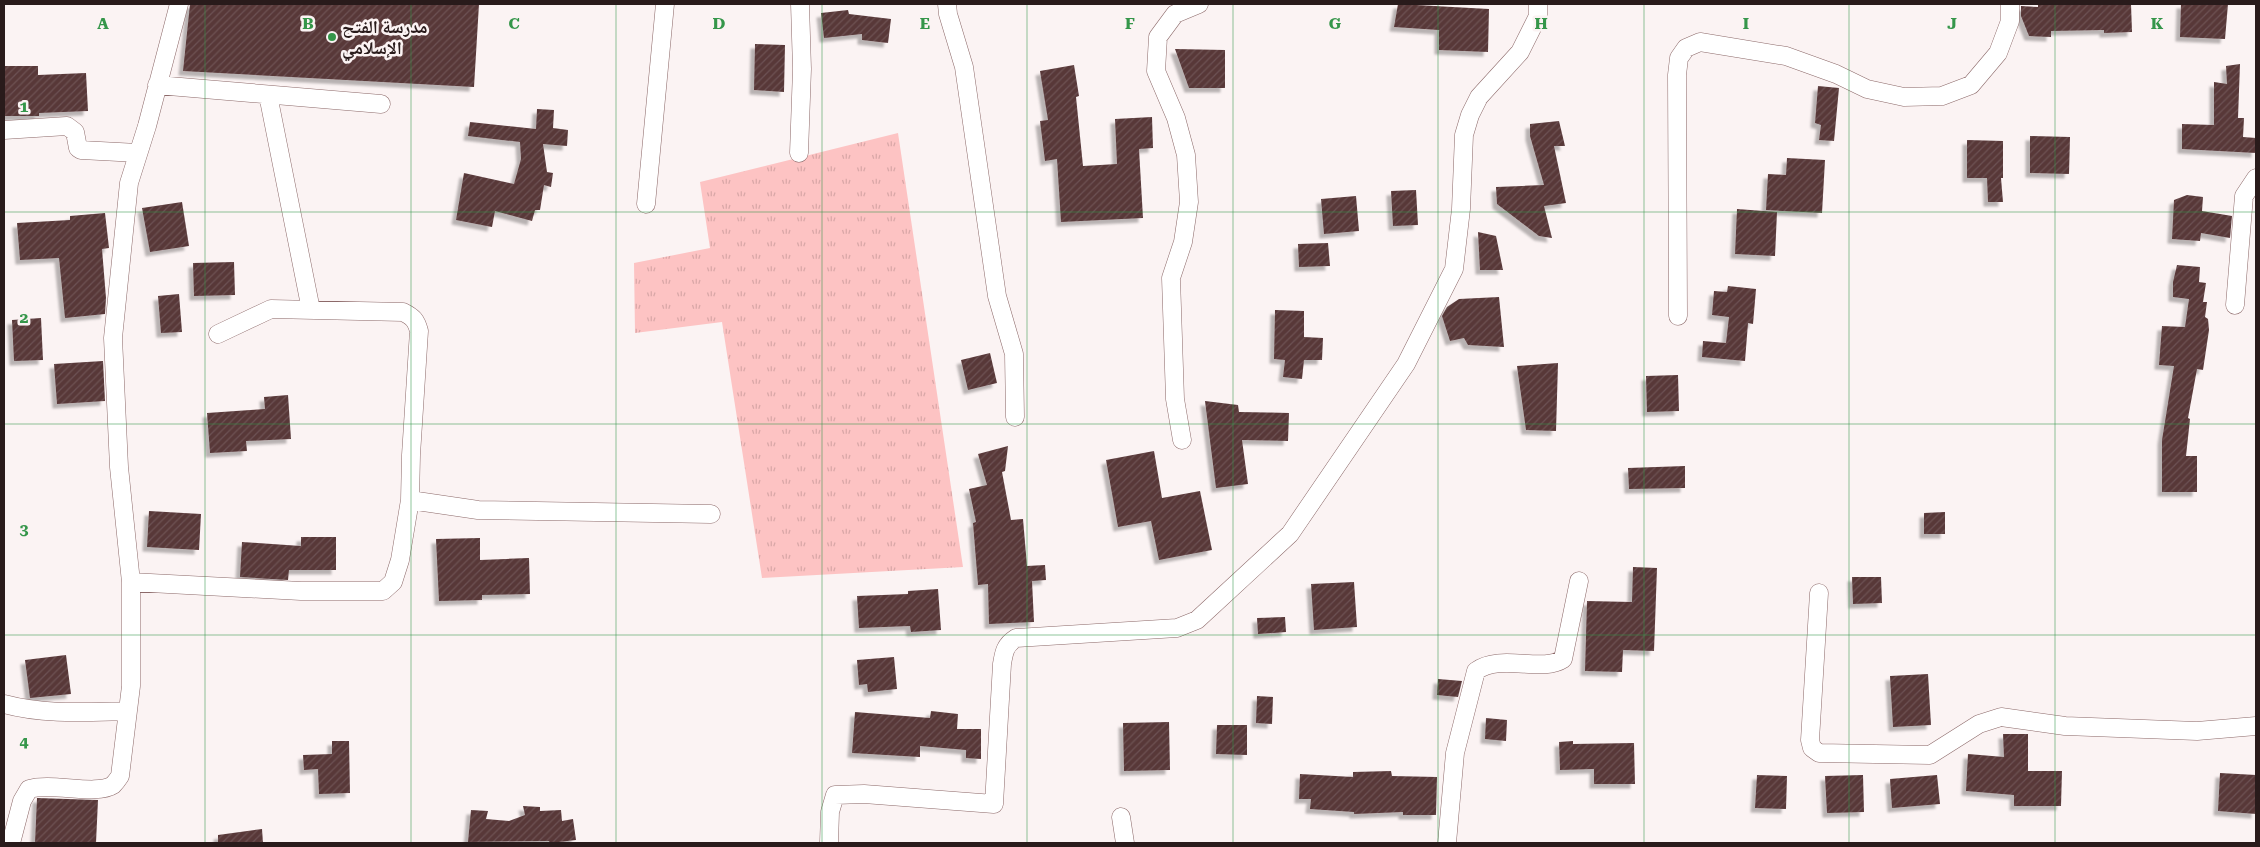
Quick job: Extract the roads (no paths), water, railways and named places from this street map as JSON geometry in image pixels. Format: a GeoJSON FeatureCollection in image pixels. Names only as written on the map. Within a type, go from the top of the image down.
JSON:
{"type":"FeatureCollection","features":[{"type":"Feature","properties":{"kind":"street"},"geometry":{"type":"LineString","coordinates":[[11,843],[22,801],[29,789],[40,786],[99,790],[113,785],[120,776],[131,686],[130,582],[119,467],[114,338],[129,183],[179,4]]}},
{"type":"Feature","properties":{"kind":"street"},"geometry":{"type":"LineString","coordinates":[[646,204],[665,4]]}},
{"type":"Feature","properties":{"kind":"street"},"geometry":{"type":"LineString","coordinates":[[799,153],[802,69],[800,4]]}},
{"type":"Feature","properties":{"kind":"street"},"geometry":{"type":"LineString","coordinates":[[947,4],[948,14],[964,67],[997,296],[1014,354],[1015,417]]}},
{"type":"Feature","properties":{"kind":"street"},"geometry":{"type":"LineString","coordinates":[[1182,440],[1175,399],[1171,278],[1183,242],[1189,202],[1186,155],[1176,118],[1156,71],[1158,37],[1175,14],[1199,4]]}},
{"type":"Feature","properties":{"kind":"street"},"geometry":{"type":"LineString","coordinates":[[829,843],[830,812],[835,795],[864,794],[994,804],[1002,664],[1004,649],[1016,638],[1177,628],[1197,620],[1290,534],[1406,364],[1442,296],[1454,269],[1461,209],[1464,135],[1479,97],[1520,52],[1538,16],[1538,4]]}},
{"type":"Feature","properties":{"kind":"street"},"geometry":{"type":"LineString","coordinates":[[1678,316],[1677,75],[1679,58],[1686,48],[1700,42],[1786,56],[1836,74],[1866,89],[1904,97],[1942,96],[1971,84],[1998,53],[2010,20],[2010,4]]}},
{"type":"Feature","properties":{"kind":"street"},"geometry":{"type":"LineString","coordinates":[[157,85],[381,104]]}},
{"type":"Feature","properties":{"kind":"street"},"geometry":{"type":"LineString","coordinates":[[268,95],[311,310]]}},
{"type":"Feature","properties":{"kind":"street"},"geometry":{"type":"LineString","coordinates":[[4,130],[67,126],[75,132],[78,148],[81,150],[138,153]]}},
{"type":"Feature","properties":{"kind":"street"},"geometry":{"type":"LineString","coordinates":[[2235,306],[2244,196],[2256,178]]}},
{"type":"Feature","properties":{"kind":"street"},"geometry":{"type":"LineString","coordinates":[[130,582],[301,591],[383,591],[393,582],[400,560],[410,500],[419,331],[416,321],[413,317],[403,312],[271,309],[218,334]]}},
{"type":"Feature","properties":{"kind":"street"},"geometry":{"type":"LineString","coordinates":[[410,500],[498,511],[711,514]]}},
{"type":"Feature","properties":{"kind":"street"},"geometry":{"type":"LineString","coordinates":[[1447,843],[1455,753],[1476,671],[1485,664],[1525,662],[1556,664],[1563,659],[1579,581]]}},
{"type":"Feature","properties":{"kind":"street"},"geometry":{"type":"LineString","coordinates":[[1819,593],[1810,740],[1812,748],[1820,753],[1930,755],[1979,724],[2001,717],[2065,726],[2198,731],[2256,726]]}},
{"type":"Feature","properties":{"kind":"street"},"geometry":{"type":"LineString","coordinates":[[4,704],[28,710],[54,713],[128,711]]}},
{"type":"Feature","properties":{"kind":"street"},"geometry":{"type":"LineString","coordinates":[[1121,817],[1125,843]]}},
{"type":"Feature","properties":{"kind":"place","name":"مدرسة الفتح الإسلامي"},"geometry":{"type":"Point","coordinates":[332,37]}}]}
